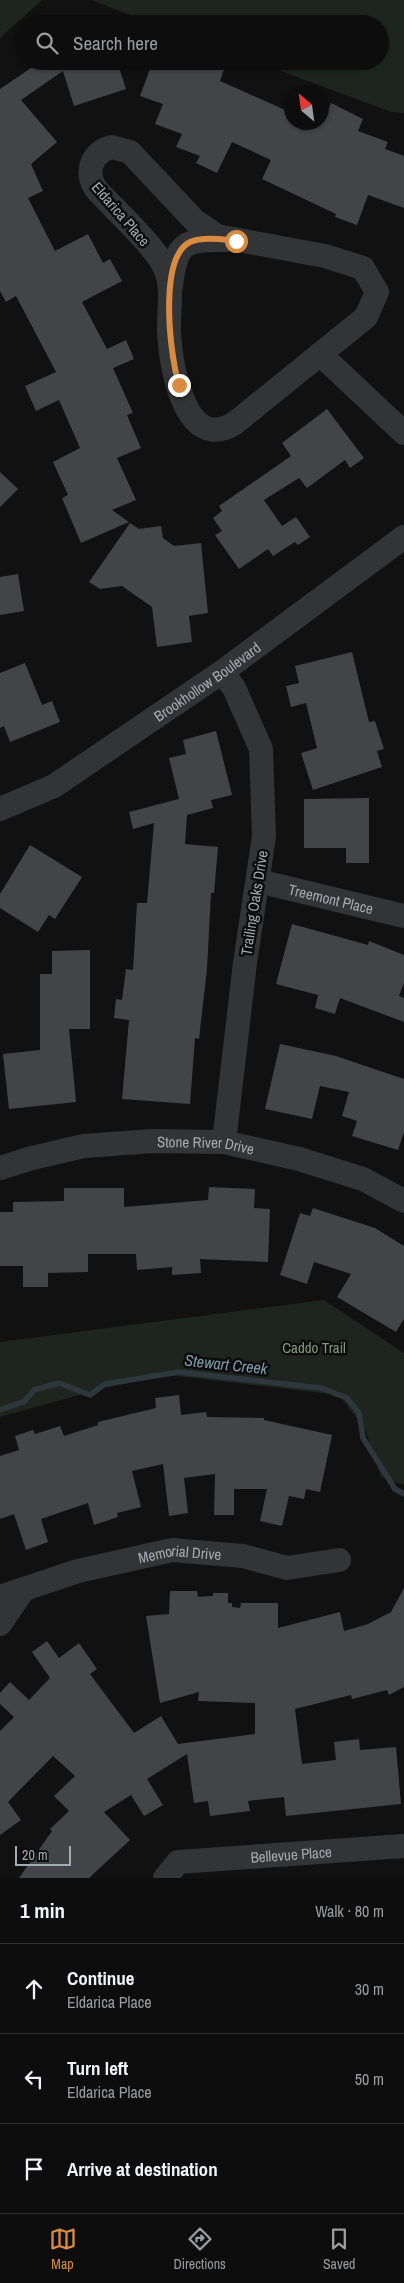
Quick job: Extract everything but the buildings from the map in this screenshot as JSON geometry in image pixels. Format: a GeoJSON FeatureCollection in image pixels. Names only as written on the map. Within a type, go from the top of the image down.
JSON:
{"type":"FeatureCollection","features":[{"type":"Feature","properties":{"kind":"street","name":"Eldarica Place"},"geometry":{"type":"LineString","coordinates":[[170,300],[168,278],[159,258],[92,184],[90,168],[98,154],[112,147],[130,152],[200,225],[217,236],[325,256],[363,268],[377,292],[366,317],[235,423],[216,430],[203,427],[190,414],[175,373],[169,331],[170,300],[175,260],[186,245],[198,240],[240,241]]}},
{"type":"Feature","properties":{"kind":"street"},"geometry":{"type":"LineString","coordinates":[[320,354],[404,433]]}},
{"type":"Feature","properties":{"kind":"street","name":"Brookhollow Boulevard"},"geometry":{"type":"LineString","coordinates":[[0,809],[54,786],[222,672],[404,537]]}},
{"type":"Feature","properties":{"kind":"street","name":"Trailing Oaks Drive"},"geometry":{"type":"LineString","coordinates":[[222,672],[234,688],[262,749],[264,836],[245,963],[224,1142]]}},
{"type":"Feature","properties":{"kind":"street","name":"Treemont Place"},"geometry":{"type":"LineString","coordinates":[[258,881],[404,916]]}},
{"type":"Feature","properties":{"kind":"street","name":"Stone River Drive"},"geometry":{"type":"LineString","coordinates":[[0,1168],[32,1158],[84,1146],[152,1140],[224,1142],[299,1159],[363,1179],[404,1201]]}},
{"type":"Feature","properties":{"kind":"street","name":"Memorial Drive"},"geometry":{"type":"LineString","coordinates":[[0,1597],[78,1571],[172,1550],[243,1556],[287,1568],[340,1560]]}},
{"type":"Feature","properties":{"kind":"street"},"geometry":{"type":"LineString","coordinates":[[0,1624],[24,1589]]}},
{"type":"Feature","properties":{"kind":"street","name":"Bellevue Place"},"geometry":{"type":"LineString","coordinates":[[172,1870],[404,1846]]}},
{"type":"Feature","properties":{"kind":"green space"},"geometry":{"type":"Polygon","coordinates":[[[0,0],[42,0],[25,15],[15,15],[15,24],[0,38],[0,0]]]}},
{"type":"Feature","properties":{"kind":"green space"},"geometry":{"type":"Polygon","coordinates":[[[91,0],[404,0],[404,113],[391,112],[329,89],[329,85],[318,85],[278,70],[389,70],[389,15],[130,15],[91,0]]]}},
{"type":"Feature","properties":{"kind":"green space","name":"Caddo Trail"},"geometry":{"type":"Polygon","coordinates":[[[324,1300],[404,1353],[404,1485],[381,1477],[365,1429],[339,1395],[168,1375],[105,1388],[0,1417],[0,1342],[324,1300]]]}},
{"type":"Feature","properties":{"kind":"waterway","name":"Stewart Creek"},"geometry":{"type":"LineString","coordinates":[[0,1410],[25,1401],[34,1390],[59,1383],[90,1395],[105,1384],[179,1372],[321,1388],[347,1398],[359,1413],[363,1438],[395,1489],[404,1494]]}},
{"type":"Feature","properties":{"kind":"route"},"geometry":{"type":"LineString","coordinates":[[179,385],[171,355],[169,331],[170,300],[175,260],[182,248],[198,240],[240,241],[236,241]]}}]}
